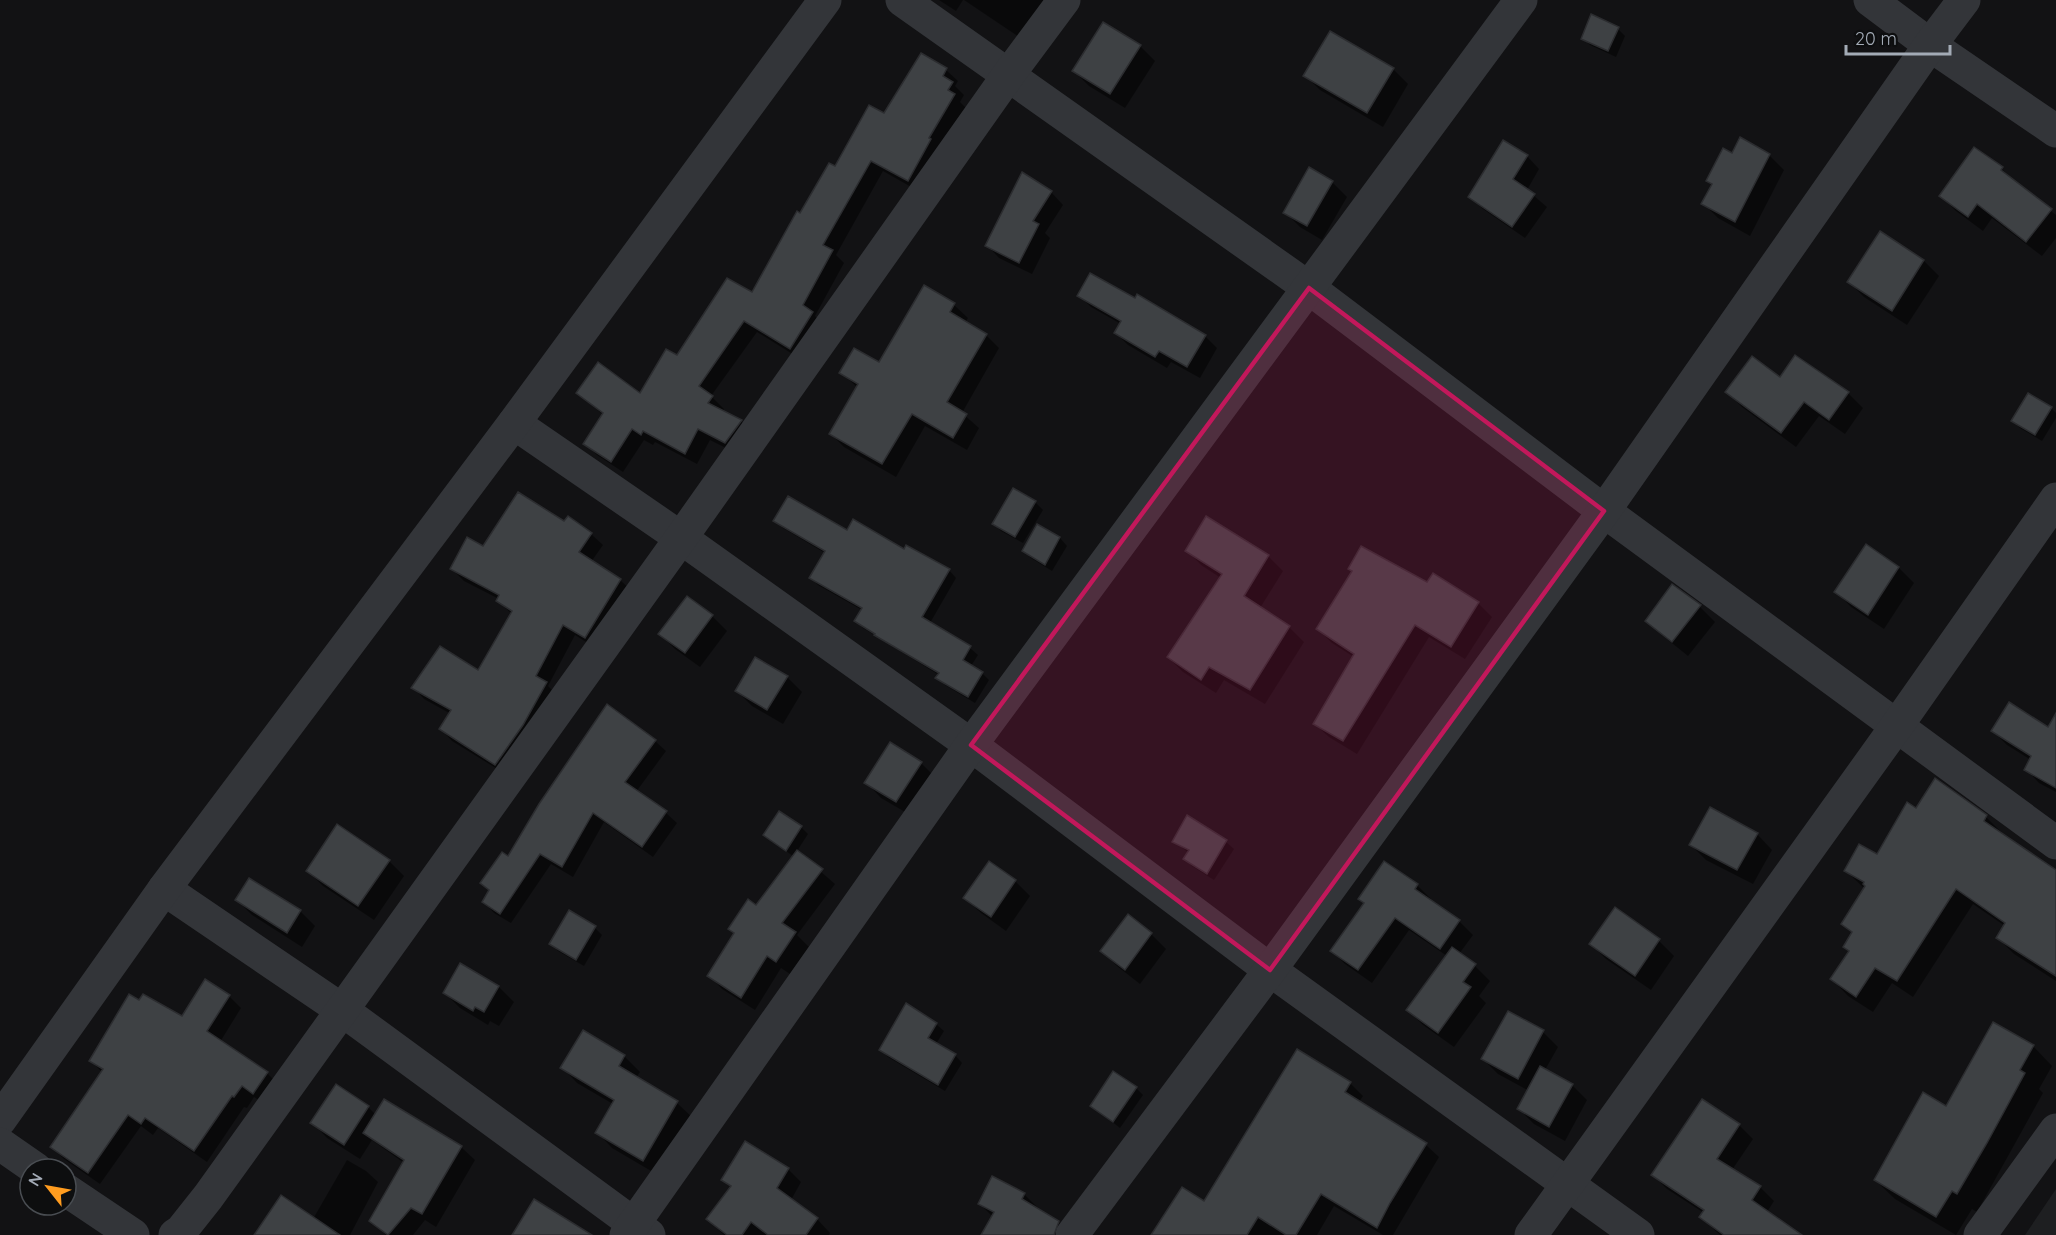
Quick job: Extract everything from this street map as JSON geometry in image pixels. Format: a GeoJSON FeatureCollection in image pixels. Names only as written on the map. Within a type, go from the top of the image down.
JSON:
{"type":"FeatureCollection","features":[{"type":"Feature","properties":{"kind":"street"},"geometry":{"type":"LineString","coordinates":[[0,1120],[164,889],[514,423],[825,0]]}},
{"type":"Feature","properties":{"kind":"street"},"geometry":{"type":"LineString","coordinates":[[902,0],[1309,288],[1604,511],[2056,843]]}},
{"type":"Feature","properties":{"kind":"street"},"geometry":{"type":"LineString","coordinates":[[175,1235],[208,1197],[1064,0]]}},
{"type":"Feature","properties":{"kind":"street"},"geometry":{"type":"LineString","coordinates":[[164,889],[342,1010],[636,1231],[970,745],[1521,0]]}},
{"type":"Feature","properties":{"kind":"street"},"geometry":{"type":"LineString","coordinates":[[1870,0],[1930,45],[2056,130]]}},
{"type":"Feature","properties":{"kind":"street"},"geometry":{"type":"LineString","coordinates":[[1072,1235],[1270,969],[1604,511],[1930,45],[1964,0]]}},
{"type":"Feature","properties":{"kind":"street"},"geometry":{"type":"LineString","coordinates":[[514,423],[681,538],[970,745],[1270,969],[1638,1235]]}},
{"type":"Feature","properties":{"kind":"street"},"geometry":{"type":"LineString","coordinates":[[1531,1235],[1896,727],[2056,499]]}},
{"type":"Feature","properties":{"kind":"street"},"geometry":{"type":"LineString","coordinates":[[1980,1235],[2056,1130]]}},
{"type":"Feature","properties":{"kind":"street"},"geometry":{"type":"LineString","coordinates":[[0,1144],[19,1157]]}},
{"type":"Feature","properties":{"kind":"street"},"geometry":{"type":"LineString","coordinates":[[78,1198],[133,1235]]}},
{"type":"Feature","properties":{"kind":"highlighted area"},"geometry":{"type":"Polygon","coordinates":[[[1309,288],[1604,511],[1270,970],[971,745],[1309,288]]]}},
{"type":"Feature","properties":{"kind":"shaded area"},"geometry":{"type":"Polygon","coordinates":[[[2056,1189],[2056,1235],[2025,1235],[2056,1189]]]}},
{"type":"Feature","properties":{"kind":"building"},"geometry":{"type":"Polygon","coordinates":[[[1591,14],[1619,27],[1608,51],[1581,39],[1591,14]]]}},
{"type":"Feature","properties":{"kind":"building"},"geometry":{"type":"Polygon","coordinates":[[[1103,22],[1141,45],[1110,94],[1072,71],[1103,22]]]}},
{"type":"Feature","properties":{"kind":"building"},"geometry":{"type":"Polygon","coordinates":[[[1330,31],[1394,68],[1367,113],[1303,76],[1330,31]]]}},
{"type":"Feature","properties":{"kind":"building"},"geometry":{"type":"Polygon","coordinates":[[[921,53],[947,68],[943,76],[953,82],[948,90],[955,94],[929,138],[931,139],[908,181],[871,161],[823,245],[833,250],[803,305],[813,312],[790,349],[744,321],[699,386],[713,396],[708,403],[742,420],[725,443],[698,429],[685,454],[643,431],[641,435],[632,429],[611,462],[583,444],[603,413],[576,393],[598,362],[640,393],[666,349],[677,355],[727,278],[752,292],[797,211],[800,213],[829,163],[835,166],[869,105],[884,113],[921,53]]]}},
{"type":"Feature","properties":{"kind":"building"},"geometry":{"type":"Polygon","coordinates":[[[1740,137],[1770,154],[1735,222],[1701,204],[1712,184],[1706,181],[1723,148],[1732,153],[1740,137]]]}},
{"type":"Feature","properties":{"kind":"building"},"geometry":{"type":"Polygon","coordinates":[[[1503,140],[1528,155],[1513,179],[1535,194],[1512,227],[1468,197],[1503,140]]]}},
{"type":"Feature","properties":{"kind":"building"},"geometry":{"type":"Polygon","coordinates":[[[1974,147],[2003,167],[2001,170],[2052,209],[2026,242],[1977,204],[1968,217],[1939,196],[1974,147]]]}},
{"type":"Feature","properties":{"kind":"building"},"geometry":{"type":"Polygon","coordinates":[[[1309,167],[1333,181],[1307,226],[1283,213],[1309,167]]]}},
{"type":"Feature","properties":{"kind":"building"},"geometry":{"type":"Polygon","coordinates":[[[1022,172],[1052,191],[1033,221],[1039,224],[1019,263],[985,246],[1022,172]]]}},
{"type":"Feature","properties":{"kind":"building"},"geometry":{"type":"Polygon","coordinates":[[[1880,231],[1924,260],[1892,311],[1847,282],[1880,231]]]}},
{"type":"Feature","properties":{"kind":"building"},"geometry":{"type":"Polygon","coordinates":[[[1090,273],[1135,298],[1137,294],[1206,335],[1187,367],[1159,351],[1155,357],[1114,333],[1121,321],[1077,296],[1090,273]]]}},
{"type":"Feature","properties":{"kind":"building"},"geometry":{"type":"Polygon","coordinates":[[[924,285],[955,303],[950,312],[987,334],[947,402],[967,414],[953,438],[912,414],[882,464],[829,434],[858,384],[839,373],[854,348],[879,362],[924,285]]]}},
{"type":"Feature","properties":{"kind":"building"},"geometry":{"type":"Polygon","coordinates":[[[1795,355],[1849,392],[1829,420],[1804,402],[1781,433],[1725,392],[1752,356],[1780,377],[1795,355]]]}},
{"type":"Feature","properties":{"kind":"building"},"geometry":{"type":"Polygon","coordinates":[[[2028,393],[2052,407],[2035,435],[2011,421],[2028,393]]]}},
{"type":"Feature","properties":{"kind":"building"},"geometry":{"type":"Polygon","coordinates":[[[1013,488],[1036,501],[1015,537],[992,524],[1013,488]]]}},
{"type":"Feature","properties":{"kind":"building"},"geometry":{"type":"Polygon","coordinates":[[[518,492],[564,521],[568,516],[592,533],[579,552],[621,579],[585,638],[563,625],[536,676],[547,682],[523,725],[495,765],[439,729],[451,710],[411,688],[440,646],[478,670],[512,611],[496,601],[499,595],[450,569],[467,537],[483,546],[518,492]]]}},
{"type":"Feature","properties":{"kind":"building"},"geometry":{"type":"Polygon","coordinates":[[[788,496],[847,530],[853,519],[904,549],[906,545],[950,569],[922,617],[971,646],[963,660],[983,672],[968,697],[935,678],[939,673],[854,621],[862,608],[809,578],[825,551],[773,521],[788,496]]]}},
{"type":"Feature","properties":{"kind":"building"},"geometry":{"type":"Polygon","coordinates":[[[1206,516],[1269,555],[1244,596],[1290,626],[1250,690],[1209,667],[1201,680],[1167,657],[1222,574],[1185,551],[1206,516]]]}},
{"type":"Feature","properties":{"kind":"building"},"geometry":{"type":"Polygon","coordinates":[[[1037,524],[1060,537],[1045,565],[1022,551],[1037,524]]]}},
{"type":"Feature","properties":{"kind":"building"},"geometry":{"type":"Polygon","coordinates":[[[1866,544],[1899,567],[1868,615],[1834,592],[1866,544]]]}},
{"type":"Feature","properties":{"kind":"building"},"geometry":{"type":"Polygon","coordinates":[[[1361,546],[1427,582],[1433,573],[1479,602],[1451,647],[1415,625],[1343,741],[1313,724],[1354,654],[1316,629],[1352,571],[1348,569],[1361,546]]]}},
{"type":"Feature","properties":{"kind":"building"},"geometry":{"type":"Polygon","coordinates":[[[1672,584],[1701,605],[1672,642],[1645,621],[1672,584]]]}},
{"type":"Feature","properties":{"kind":"building"},"geometry":{"type":"Polygon","coordinates":[[[687,596],[713,615],[685,653],[658,634],[687,596]]]}},
{"type":"Feature","properties":{"kind":"building"},"geometry":{"type":"Polygon","coordinates":[[[755,657],[788,676],[767,710],[735,691],[755,657]]]}},
{"type":"Feature","properties":{"kind":"building"},"geometry":{"type":"Polygon","coordinates":[[[2009,702],[2048,727],[2056,713],[2056,788],[2024,770],[2031,756],[1991,731],[2009,702]]]}},
{"type":"Feature","properties":{"kind":"building"},"geometry":{"type":"Polygon","coordinates":[[[607,704],[656,740],[625,782],[667,811],[642,847],[593,813],[562,867],[540,854],[500,914],[482,902],[489,890],[480,883],[502,852],[508,856],[539,804],[607,704]]]}},
{"type":"Feature","properties":{"kind":"building"},"geometry":{"type":"Polygon","coordinates":[[[890,742],[922,762],[896,802],[864,783],[890,742]]]}},
{"type":"Feature","properties":{"kind":"building"},"geometry":{"type":"Polygon","coordinates":[[[1935,778],[1987,815],[1984,821],[2056,870],[2056,976],[1996,938],[2005,923],[1956,889],[1897,981],[1875,968],[1856,997],[1830,979],[1849,951],[1843,947],[1852,932],[1841,924],[1865,886],[1864,882],[1844,871],[1859,844],[1877,854],[1907,802],[1916,808],[1935,778]]]}},
{"type":"Feature","properties":{"kind":"building"},"geometry":{"type":"Polygon","coordinates":[[[1710,807],[1758,833],[1737,870],[1689,845],[1710,807]]]}},
{"type":"Feature","properties":{"kind":"building"},"geometry":{"type":"Polygon","coordinates":[[[779,811],[802,826],[786,851],[763,835],[779,811]]]}},
{"type":"Feature","properties":{"kind":"building"},"geometry":{"type":"Polygon","coordinates":[[[1187,815],[1227,840],[1207,874],[1183,859],[1189,850],[1172,842],[1187,815]]]}},
{"type":"Feature","properties":{"kind":"building"},"geometry":{"type":"Polygon","coordinates":[[[337,824],[390,860],[358,906],[306,871],[337,824]]]}},
{"type":"Feature","properties":{"kind":"building"},"geometry":{"type":"Polygon","coordinates":[[[797,850],[823,869],[782,923],[796,932],[776,962],[767,956],[741,998],[707,976],[734,933],[728,929],[748,899],[756,905],[797,850]]]}},
{"type":"Feature","properties":{"kind":"building"},"geometry":{"type":"Polygon","coordinates":[[[989,861],[1016,880],[991,917],[963,898],[989,861]]]}},
{"type":"Feature","properties":{"kind":"building"},"geometry":{"type":"Polygon","coordinates":[[[1384,861],[1418,884],[1415,889],[1460,920],[1440,949],[1395,918],[1358,970],[1330,951],[1364,903],[1358,899],[1384,861]]]}},
{"type":"Feature","properties":{"kind":"building"},"geometry":{"type":"Polygon","coordinates":[[[249,878],[301,910],[287,933],[235,900],[249,878]]]}},
{"type":"Feature","properties":{"kind":"building"},"geometry":{"type":"Polygon","coordinates":[[[1615,907],[1660,939],[1635,976],[1589,944],[1615,907]]]}},
{"type":"Feature","properties":{"kind":"building"},"geometry":{"type":"Polygon","coordinates":[[[569,910],[596,926],[576,960],[549,944],[569,910]]]}},
{"type":"Feature","properties":{"kind":"building"},"geometry":{"type":"Polygon","coordinates":[[[1128,914],[1152,933],[1125,970],[1100,951],[1128,914]]]}},
{"type":"Feature","properties":{"kind":"building"},"geometry":{"type":"Polygon","coordinates":[[[1452,947],[1476,964],[1463,982],[1471,987],[1438,1033],[1406,1010],[1452,947]]]}},
{"type":"Feature","properties":{"kind":"building"},"geometry":{"type":"Polygon","coordinates":[[[460,963],[499,986],[484,1012],[475,1007],[473,1011],[443,993],[460,963]]]}},
{"type":"Feature","properties":{"kind":"building"},"geometry":{"type":"Polygon","coordinates":[[[205,979],[230,995],[207,1031],[268,1072],[253,1094],[242,1086],[234,1097],[232,1096],[194,1151],[145,1118],[141,1124],[128,1115],[88,1173],[78,1166],[78,1157],[65,1157],[50,1147],[103,1069],[89,1061],[129,994],[139,1000],[143,994],[182,1016],[205,979]]]}},
{"type":"Feature","properties":{"kind":"building"},"geometry":{"type":"Polygon","coordinates":[[[906,1003],[937,1023],[928,1038],[956,1054],[938,1085],[879,1050],[906,1003]]]}},
{"type":"Feature","properties":{"kind":"building"},"geometry":{"type":"Polygon","coordinates":[[[1508,1011],[1544,1030],[1518,1079],[1481,1059],[1508,1011]]]}},
{"type":"Feature","properties":{"kind":"building"},"geometry":{"type":"Polygon","coordinates":[[[1993,1022],[2034,1045],[2020,1070],[2025,1073],[1987,1143],[1957,1194],[1952,1191],[1936,1217],[1874,1180],[1923,1092],[1946,1106],[1993,1022]]]}},
{"type":"Feature","properties":{"kind":"building"},"geometry":{"type":"Polygon","coordinates":[[[583,1030],[625,1055],[619,1066],[678,1101],[643,1161],[595,1133],[614,1100],[560,1068],[583,1030]]]}},
{"type":"Feature","properties":{"kind":"building"},"geometry":{"type":"Polygon","coordinates":[[[1297,1049],[1351,1082],[1345,1092],[1427,1143],[1377,1228],[1321,1194],[1296,1235],[1286,1235],[1258,1217],[1247,1235],[1151,1235],[1182,1187],[1204,1201],[1297,1049]]]}},
{"type":"Feature","properties":{"kind":"building"},"geometry":{"type":"Polygon","coordinates":[[[1540,1066],[1573,1084],[1549,1127],[1517,1109],[1540,1066]]]}},
{"type":"Feature","properties":{"kind":"building"},"geometry":{"type":"Polygon","coordinates":[[[1113,1071],[1137,1087],[1113,1122],[1090,1106],[1113,1071]]]}},
{"type":"Feature","properties":{"kind":"building"},"geometry":{"type":"Polygon","coordinates":[[[336,1084],[369,1106],[344,1145],[310,1123],[336,1084]]]}},
{"type":"Feature","properties":{"kind":"building"},"geometry":{"type":"Polygon","coordinates":[[[384,1099],[462,1146],[422,1214],[411,1208],[388,1235],[369,1221],[404,1160],[363,1133],[384,1099]]]}},
{"type":"Feature","properties":{"kind":"building"},"geometry":{"type":"Polygon","coordinates":[[[1702,1099],[1740,1124],[1717,1159],[1761,1186],[1752,1200],[1802,1235],[1724,1235],[1699,1217],[1704,1210],[1651,1175],[1702,1099]]]}},
{"type":"Feature","properties":{"kind":"building"},"geometry":{"type":"Polygon","coordinates":[[[745,1141],[789,1168],[777,1188],[818,1218],[806,1235],[768,1235],[751,1222],[742,1235],[727,1235],[706,1219],[731,1186],[721,1180],[745,1141]]]}},
{"type":"Feature","properties":{"kind":"building"},"geometry":{"type":"Polygon","coordinates":[[[992,1176],[1025,1193],[1022,1199],[1059,1221],[1054,1235],[981,1235],[994,1212],[978,1204],[992,1176]]]}},
{"type":"Feature","properties":{"kind":"building"},"geometry":{"type":"Polygon","coordinates":[[[281,1195],[340,1235],[254,1235],[281,1195]]]}},
{"type":"Feature","properties":{"kind":"building"},"geometry":{"type":"Polygon","coordinates":[[[534,1199],[592,1235],[512,1235],[534,1199]]]}}]}
